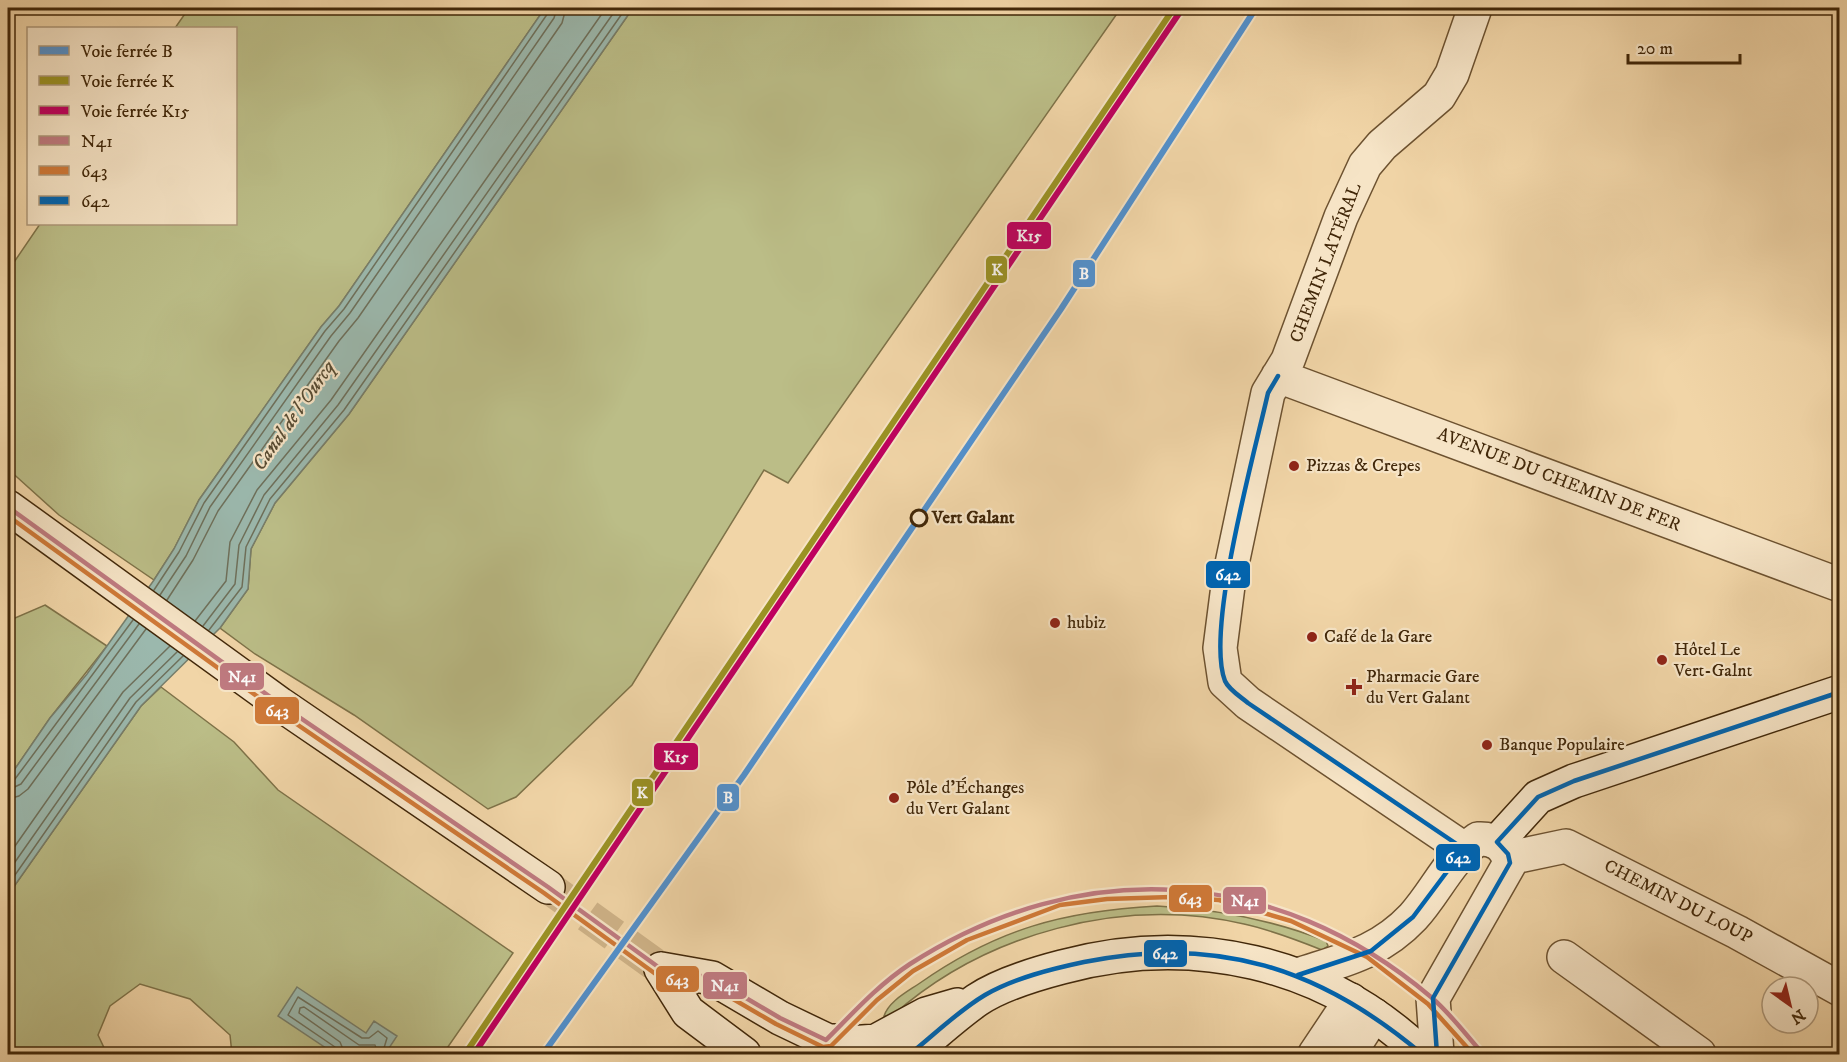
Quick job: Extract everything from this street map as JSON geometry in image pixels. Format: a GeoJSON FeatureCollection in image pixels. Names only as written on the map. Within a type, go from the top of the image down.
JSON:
{"type":"FeatureCollection","features":[{"type":"Feature","properties":{"kind":"street","name":"CHEMIN LATÉRAL"},"geometry":{"type":"LineString","coordinates":[[1464,849],[1248,702],[1225,682],[1220,648],[1229,578],[1268,393],[1299,334],[1341,217],[1365,165],[1382,145],[1439,96],[1452,74],[1475,8]]}},
{"type":"Feature","properties":{"kind":"street","name":"AVENUE DU CHEMIN DE FER"},"geometry":{"type":"LineString","coordinates":[[1278,376],[1839,585]]}},
{"type":"Feature","properties":{"kind":"street"},"geometry":{"type":"LineString","coordinates":[[8,507],[280,704],[548,887]]}},
{"type":"Feature","properties":{"kind":"street"},"geometry":{"type":"LineString","coordinates":[[1437,1054],[1433,998],[1510,863],[1503,850],[1538,797],[1574,781],[1839,692]]}},
{"type":"Feature","properties":{"kind":"street","name":"CHEMIN DU LOUP"},"geometry":{"type":"LineString","coordinates":[[1464,849],[1478,839],[1503,850],[1566,846],[1737,932],[1839,989]]}},
{"type":"Feature","properties":{"kind":"street"},"geometry":{"type":"LineString","coordinates":[[1298,975],[1371,951],[1413,917],[1464,849]]}},
{"type":"Feature","properties":{"kind":"street"},"geometry":{"type":"LineString","coordinates":[[744,1054],[688,1012],[660,969],[712,978],[780,1018],[826,1040],[850,1043],[876,1041],[926,1014],[978,999],[1039,973],[1102,956],[1168,950],[1234,957],[1298,975],[1362,1008],[1422,1054]]}},
{"type":"Feature","properties":{"kind":"street"},"geometry":{"type":"LineString","coordinates":[[1564,957],[1699,1054]]}},
{"type":"Feature","properties":{"kind":"street"},"geometry":{"type":"LineString","coordinates":[[910,1054],[978,999]]}},
{"type":"Feature","properties":{"kind":"street"},"geometry":{"type":"LineString","coordinates":[[1315,1054],[1362,1008]]}},
{"type":"Feature","properties":{"kind":"street"},"geometry":{"type":"LineString","coordinates":[[1349,1054],[1362,1008]]}},
{"type":"Feature","properties":{"kind":"green space"},"geometry":{"type":"Polygon","coordinates":[[[189,8],[545,8],[339,306],[321,327],[199,500],[174,549],[154,580],[59,515],[8,469],[8,271],[39,225],[237,225],[237,27],[176,27],[189,8]]]}},
{"type":"Feature","properties":{"kind":"green space"},"geometry":{"type":"Polygon","coordinates":[[[633,8],[1121,8],[788,483],[764,470],[632,685],[516,797],[488,809],[354,715],[255,654],[220,628],[248,589],[251,549],[275,503],[349,414],[633,8]]]}},
{"type":"Feature","properties":{"kind":"green space"},"geometry":{"type":"Polygon","coordinates":[[[45,605],[107,646],[50,718],[8,779],[8,621],[45,605]]]}},
{"type":"Feature","properties":{"kind":"green space"},"geometry":{"type":"Polygon","coordinates":[[[161,687],[234,742],[278,790],[513,953],[443,1054],[232,1054],[230,1035],[190,999],[140,984],[110,1006],[98,1035],[107,1054],[8,1054],[8,895],[141,706],[161,687]]]}},
{"type":"Feature","properties":{"kind":"green space"},"geometry":{"type":"Polygon","coordinates":[[[1157,906],[1243,916],[1305,933],[1326,941],[1328,946],[1322,950],[1254,926],[1198,917],[1151,915],[1104,919],[1057,928],[1012,943],[969,963],[929,987],[892,1016],[884,1016],[894,1001],[948,964],[1004,936],[1061,918],[1157,906]]]}},
{"type":"Feature","properties":{"kind":"water","name":"Canal de l'Ourcq"},"geometry":{"type":"Polygon","coordinates":[[[545,8],[633,8],[349,414],[275,503],[251,549],[248,589],[220,628],[141,706],[8,895],[8,779],[50,718],[87,674],[154,580],[174,549],[199,500],[321,327],[339,306],[545,8]]]}},
{"type":"Feature","properties":{"kind":"water"},"geometry":{"type":"Polygon","coordinates":[[[297,987],[366,1033],[374,1021],[397,1036],[389,1048],[398,1054],[335,1054],[278,1016],[297,987]]]}},
{"type":"Feature","properties":{"kind":"tunnel"},"geometry":{"type":"LineString","coordinates":[[548,887],[661,969]]}},
{"type":"Feature","properties":{"kind":"rail line","name":"K"},"geometry":{"type":"LineString","coordinates":[[465,1054],[1174,8]]}},
{"type":"Feature","properties":{"kind":"rail line","name":"B"},"geometry":{"type":"LineString","coordinates":[[543,1054],[744,775],[1061,309],[1256,8]]}},
{"type":"Feature","properties":{"kind":"rail line","name":"K15"},"geometry":{"type":"LineString","coordinates":[[474,1054],[1180,12]]}},
{"type":"Feature","properties":{"kind":"transit line","name":"642"},"geometry":{"type":"LineString","coordinates":[[1278,376],[1268,393],[1243,496],[1226,583],[1221,623],[1221,656],[1225,681],[1248,703],[1464,849],[1413,917],[1371,951],[1298,975]]}},
{"type":"Feature","properties":{"kind":"transit line","name":"N41"},"geometry":{"type":"LineString","coordinates":[[8,507],[280,704],[548,887],[661,969],[712,978],[780,1018],[826,1040],[898,972],[975,928],[1042,904],[1109,892],[1176,890],[1243,900],[1308,921],[1371,953],[1438,1003],[1483,1054]]}},
{"type":"Feature","properties":{"kind":"transit line","name":"643"},"geometry":{"type":"LineString","coordinates":[[8,516],[276,710],[544,893],[657,975],[709,985],[776,1024],[823,1047],[831,1046],[877,1000],[913,971],[967,940],[1060,905],[1107,899],[1171,897],[1219,900],[1291,921],[1367,957],[1428,1004],[1473,1054]]}},
{"type":"Feature","properties":{"kind":"transit line","name":"642"},"geometry":{"type":"LineString","coordinates":[[1437,1054],[1433,998],[1510,863],[1508,854],[1497,842],[1538,797],[1574,781],[1840,692]]}},
{"type":"Feature","properties":{"kind":"transit line","name":"642"},"geometry":{"type":"LineString","coordinates":[[910,1054],[975,1001],[1021,979],[1084,962],[1133,955],[1179,953],[1222,957],[1265,966],[1305,980],[1345,1000],[1384,1024],[1422,1054]]}},
{"type":"Feature","properties":{"kind":"place","name":"Pizzas & Crepes"},"geometry":{"type":"Point","coordinates":[1294,466]}},
{"type":"Feature","properties":{"kind":"place","name":"Vert Galant"},"geometry":{"type":"Point","coordinates":[919,518]}},
{"type":"Feature","properties":{"kind":"place","name":"hubiz"},"geometry":{"type":"Point","coordinates":[1055,623]}},
{"type":"Feature","properties":{"kind":"place","name":"Café de la Gare"},"geometry":{"type":"Point","coordinates":[1312,637]}},
{"type":"Feature","properties":{"kind":"place","name":"Hôtel Le Vert-Galnt"},"geometry":{"type":"Point","coordinates":[1662,660]}},
{"type":"Feature","properties":{"kind":"place","name":"Pharmacie Gare du Vert Galant"},"geometry":{"type":"Point","coordinates":[1354,687]}},
{"type":"Feature","properties":{"kind":"place","name":"Banque Populaire"},"geometry":{"type":"Point","coordinates":[1487,745]}},
{"type":"Feature","properties":{"kind":"place","name":"Pôle d'Échanges du Vert Galant"},"geometry":{"type":"Point","coordinates":[894,798]}}]}
